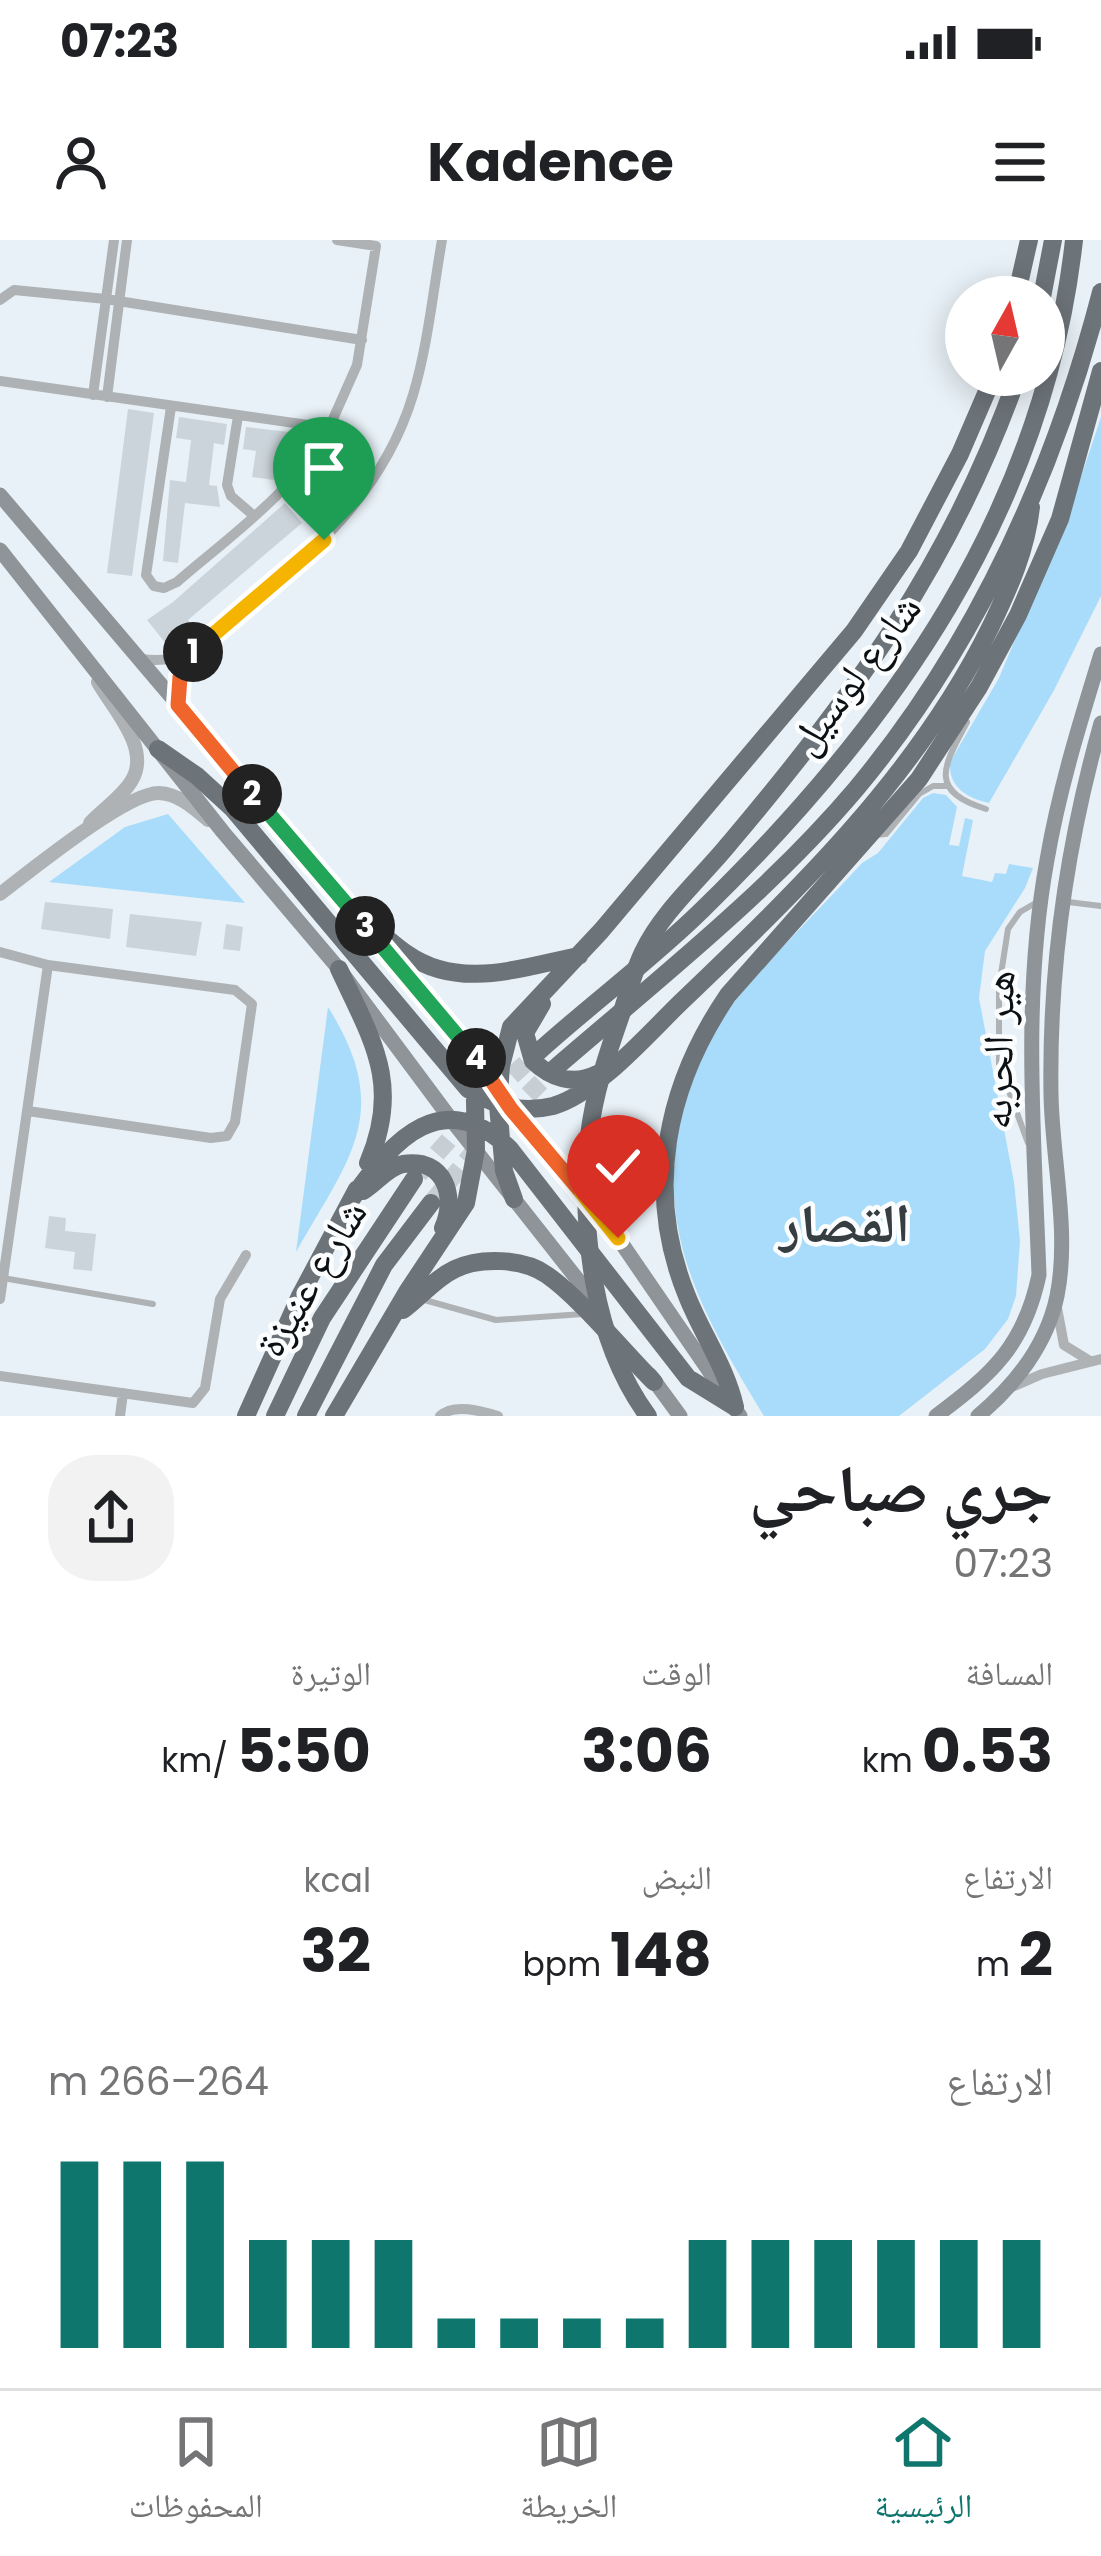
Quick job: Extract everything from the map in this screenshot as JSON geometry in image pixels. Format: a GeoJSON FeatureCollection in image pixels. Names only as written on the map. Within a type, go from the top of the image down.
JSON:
{"type":"FeatureCollection","features":[{"type":"Feature","properties":{"kind":"highway"},"geometry":{"type":"LineString","coordinates":[[1021,276],[1029,240]]}},
{"type":"Feature","properties":{"kind":"highway"},"geometry":{"type":"LineString","coordinates":[[1046,276],[1053,240]]}},
{"type":"Feature","properties":{"kind":"highway","name":"شارع لوسيل"},"geometry":{"type":"LineString","coordinates":[[537,1053],[640,967],[777,833],[861,735],[934,634],[975,565],[1034,427],[1054,357],[1074,240]]}},
{"type":"Feature","properties":{"kind":"highway","name":"شارع لوسيل"},"geometry":{"type":"LineString","coordinates":[[554,1069],[801,849],[857,788],[951,658],[1031,506],[1101,292]]}},
{"type":"Feature","properties":{"kind":"highway"},"geometry":{"type":"LineString","coordinates":[[737,1412],[728,1379],[685,1291],[666,1218],[662,1180],[677,1095],[706,1028],[728,995],[919,779],[965,708],[1018,615],[1060,519],[1101,370]]}},
{"type":"Feature","properties":{"kind":"highway"},"geometry":{"type":"LineString","coordinates":[[514,1199],[500,1139],[504,1048],[511,1027],[580,956],[854,632],[909,551],[985,396]]}},
{"type":"Feature","properties":{"kind":"highway"},"geometry":{"type":"LineString","coordinates":[[648,1416],[613,1354],[589,1244],[590,1132],[598,1088],[643,952],[660,924],[847,700],[919,590],[961,512],[1009,396]]}},
{"type":"Feature","properties":{"kind":"highway"},"geometry":{"type":"LineString","coordinates":[[158,749],[232,808],[423,1041],[477,1095],[503,1103],[556,1105],[610,1067],[769,919],[858,825],[944,708],[988,631],[1028,541],[1031,506]]}},
{"type":"Feature","properties":{"kind":"highway"},"geometry":{"type":"LineString","coordinates":[[343,899],[403,951],[450,971],[511,972],[580,956]]}},
{"type":"Feature","properties":{"kind":"highway"},"geometry":{"type":"LineString","coordinates":[[339,969],[373,1040],[385,1085],[380,1129],[353,1198]]}},
{"type":"Feature","properties":{"kind":"highway"},"geometry":{"type":"LineString","coordinates":[[560,975],[525,1033],[532,1060],[560,1079],[587,1079],[610,1067]]}},
{"type":"Feature","properties":{"kind":"highway"},"geometry":{"type":"LineString","coordinates":[[334,1416],[389,1320],[466,1203],[476,1150],[474,1054]]}},
{"type":"Feature","properties":{"kind":"highway"},"geometry":{"type":"LineString","coordinates":[[246,1416],[300,1296],[378,1161],[404,1136],[450,1118],[477,1125],[500,1139],[688,1378],[737,1412]]}},
{"type":"Feature","properties":{"kind":"highway"},"geometry":{"type":"LineString","coordinates":[[353,1198],[395,1166],[407,1163],[438,1172],[448,1186],[451,1210],[432,1255]]}},
{"type":"Feature","properties":{"kind":"highway","name":"شارع عنيزة"},"geometry":{"type":"LineString","coordinates":[[275,1416],[322,1318],[413,1180]]}},
{"type":"Feature","properties":{"kind":"highway","name":"شارع عنيزة"},"geometry":{"type":"LineString","coordinates":[[306,1416],[384,1265],[431,1203]]}},
{"type":"Feature","properties":{"kind":"highway"},"geometry":{"type":"LineString","coordinates":[[389,1320],[461,1266],[508,1263],[547,1274],[654,1382]]}},
{"type":"Feature","properties":{"kind":"main road"},"geometry":{"type":"LineString","coordinates":[[0,495],[474,1054],[503,1103],[618,1238],[737,1412]]}},
{"type":"Feature","properties":{"kind":"main road"},"geometry":{"type":"LineString","coordinates":[[0,550],[223,832],[339,969],[680,1416]]}},
{"type":"Feature","properties":{"kind":"main road","name":"هير الحربه"},"geometry":{"type":"LineString","coordinates":[[936,1416],[1005,1357],[1034,1301],[1039,1275],[1030,1068],[1035,964],[1046,860],[1101,654]]}},
{"type":"Feature","properties":{"kind":"main road","name":"هير الحربه"},"geometry":{"type":"LineString","coordinates":[[980,1415],[1009,1388],[1035,1351],[1056,1300],[1059,1236],[1053,990],[1064,901],[1101,723]]}},
{"type":"Feature","properties":{"kind":"main road"},"geometry":{"type":"LineString","coordinates":[[1042,899],[1064,901]]}},
{"type":"Feature","properties":{"kind":"street"},"geometry":{"type":"LineString","coordinates":[[100,396],[114,240]]}},
{"type":"Feature","properties":{"kind":"street"},"geometry":{"type":"LineString","coordinates":[[112,300],[127,240]]}},
{"type":"Feature","properties":{"kind":"street"},"geometry":{"type":"LineString","coordinates":[[171,407],[146,574],[149,582],[164,587],[177,582],[299,471],[329,428],[357,365],[376,246],[337,240]]}},
{"type":"Feature","properties":{"kind":"street"},"geometry":{"type":"LineString","coordinates":[[141,659],[182,659],[199,647],[324,540],[358,503],[406,417],[442,240]]}},
{"type":"Feature","properties":{"kind":"street"},"geometry":{"type":"LineString","coordinates":[[0,300],[14,290],[112,300],[362,340]]}},
{"type":"Feature","properties":{"kind":"street"},"geometry":{"type":"LineString","coordinates":[[0,381],[329,428]]}},
{"type":"Feature","properties":{"kind":"street"},"geometry":{"type":"LineString","coordinates":[[238,416],[227,485],[231,496],[253,515]]}},
{"type":"Feature","properties":{"kind":"street"},"geometry":{"type":"LineString","coordinates":[[178,705],[182,670],[199,647]]}},
{"type":"Feature","properties":{"kind":"street"},"geometry":{"type":"LineString","coordinates":[[78,835],[133,779],[138,754],[85,659]]}},
{"type":"Feature","properties":{"kind":"street"},"geometry":{"type":"LineString","coordinates":[[0,894],[78,835],[142,796],[158,793],[185,802],[223,832]]}},
{"type":"Feature","properties":{"kind":"street"},"geometry":{"type":"LineString","coordinates":[[0,952],[48,965],[235,990],[248,997],[253,1013],[235,1122],[227,1136],[212,1138],[28,1112]]}},
{"type":"Feature","properties":{"kind":"street"},"geometry":{"type":"LineString","coordinates":[[0,1299],[48,965]]}},
{"type":"Feature","properties":{"kind":"street"},"geometry":{"type":"LineString","coordinates":[[0,1376],[188,1404],[201,1397],[220,1299],[246,1255]]}},
{"type":"Feature","properties":{"kind":"street"},"geometry":{"type":"LineString","coordinates":[[1056,1300],[1064,1345],[1095,1360]]}},
{"type":"Feature","properties":{"kind":"street"},"geometry":{"type":"LineString","coordinates":[[1009,1388],[1095,1360]]}},
{"type":"Feature","properties":{"kind":"street"},"geometry":{"type":"LineString","coordinates":[[120,1416],[123,1393]]}},
{"type":"Feature","properties":{"kind":"street"},"geometry":{"type":"LineString","coordinates":[[968,1393],[980,1415]]}},
{"type":"Feature","properties":{"kind":"street"},"geometry":{"type":"LineString","coordinates":[[440,1416],[447,1409],[457,1409],[498,1416]]}},
{"type":"Feature","properties":{"kind":"lane"},"geometry":{"type":"LineString","coordinates":[[965,708],[967,722],[944,768],[946,786],[961,799],[986,809]]}},
{"type":"Feature","properties":{"kind":"lane"},"geometry":{"type":"LineString","coordinates":[[870,836],[886,834],[925,790],[946,786]]}},
{"type":"Feature","properties":{"kind":"lane"},"geometry":{"type":"LineString","coordinates":[[1032,1159],[999,1064],[999,987],[1008,929],[1020,912],[1042,899]]}},
{"type":"Feature","properties":{"kind":"lane"},"geometry":{"type":"LineString","coordinates":[[1064,901],[1101,906]]}},
{"type":"Feature","properties":{"kind":"lane"},"geometry":{"type":"LineString","coordinates":[[3,1278],[153,1304]]}},
{"type":"Feature","properties":{"kind":"lane"},"geometry":{"type":"LineString","coordinates":[[417,1298],[496,1320],[587,1314]]}},
{"type":"Feature","properties":{"kind":"shaded area"},"geometry":{"type":"Polygon","coordinates":[[[1101,417],[1101,596],[989,803],[981,801],[956,785],[950,762],[999,678],[1073,501],[1101,417]]]}},
{"type":"Feature","properties":{"kind":"shaded area"},"geometry":{"type":"Polygon","coordinates":[[[933,793],[946,795],[957,807],[949,845],[959,846],[965,818],[973,820],[962,876],[992,882],[995,873],[1006,874],[1009,864],[1033,868],[985,951],[979,998],[1014,1182],[1020,1241],[1016,1296],[1008,1319],[985,1349],[899,1416],[764,1416],[718,1337],[686,1260],[674,1179],[678,1135],[690,1088],[712,1035],[731,1006],[862,863],[878,853],[923,798],[933,793]]]}},
{"type":"Feature","properties":{"kind":"shaded area"},"geometry":{"type":"Polygon","coordinates":[[[168,814],[245,903],[49,882],[125,827],[168,814]]]}},
{"type":"Feature","properties":{"kind":"shaded area"},"geometry":{"type":"Polygon","coordinates":[[[328,1007],[348,1044],[361,1106],[347,1160],[296,1252],[328,1007]]]}},
{"type":"Feature","properties":{"kind":"building"},"geometry":{"type":"Polygon","coordinates":[[[128,409],[154,413],[132,576],[107,573],[128,409]]]}},
{"type":"Feature","properties":{"kind":"building"},"geometry":{"type":"Polygon","coordinates":[[[179,417],[227,424],[224,445],[214,443],[209,485],[217,486],[220,507],[185,503],[178,563],[163,561],[170,480],[186,482],[191,440],[176,438],[179,417]]]}},
{"type":"Feature","properties":{"kind":"building"},"geometry":{"type":"Polygon","coordinates":[[[246,427],[298,433],[295,456],[279,453],[274,480],[252,477],[256,451],[243,449],[246,427]]]}},
{"type":"Feature","properties":{"kind":"building"},"geometry":{"type":"Polygon","coordinates":[[[285,503],[302,523],[188,620],[192,625],[167,645],[147,620],[285,503]]]}},
{"type":"Feature","properties":{"kind":"building"},"geometry":{"type":"Polygon","coordinates":[[[45,902],[113,909],[110,939],[41,929],[45,902]]]}},
{"type":"Feature","properties":{"kind":"building"},"geometry":{"type":"Polygon","coordinates":[[[130,914],[202,922],[196,956],[126,947],[130,914]]]}},
{"type":"Feature","properties":{"kind":"building"},"geometry":{"type":"Polygon","coordinates":[[[226,924],[243,927],[240,951],[223,949],[226,924]]]}},
{"type":"Feature","properties":{"kind":"building"},"geometry":{"type":"Polygon","coordinates":[[[49,1216],[66,1218],[65,1231],[96,1234],[92,1271],[73,1269],[75,1252],[45,1248],[49,1216]]]}},
{"type":"Feature","properties":{"kind":"tunnel"},"geometry":{"type":"LineString","coordinates":[[492,1094],[537,1053]]}},
{"type":"Feature","properties":{"kind":"tunnel"},"geometry":{"type":"LineString","coordinates":[[509,1114],[554,1069]]}},
{"type":"Feature","properties":{"kind":"tunnel"},"geometry":{"type":"LineString","coordinates":[[419,1174],[468,1118]]}},
{"type":"Feature","properties":{"kind":"tunnel"},"geometry":{"type":"LineString","coordinates":[[431,1203],[478,1147]]}},
{"type":"Feature","properties":{"kind":"district","name":"القصار"},"geometry":{"type":"Point","coordinates":[845,1223]}},
{"type":"Feature","properties":{"kind":"route"},"geometry":{"type":"LineString","coordinates":[[324,540],[193,652],[180,677],[178,705],[474,1054],[499,1094],[618,1238]]}}]}
